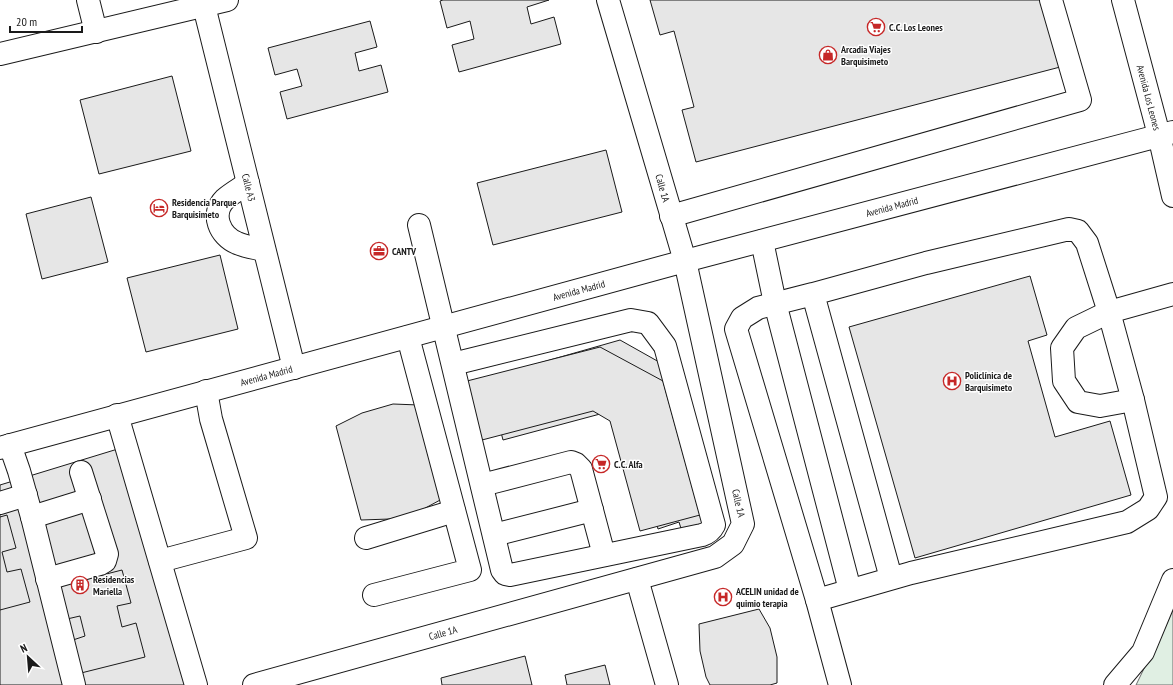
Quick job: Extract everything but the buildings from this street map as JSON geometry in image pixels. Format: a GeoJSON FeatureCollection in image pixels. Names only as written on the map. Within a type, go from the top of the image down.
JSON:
{"type":"FeatureCollection","features":[{"type":"Feature","properties":{"kind":"street"},"geometry":{"type":"LineString","coordinates":[[88,0],[96,32]]}},
{"type":"Feature","properties":{"kind":"street"},"geometry":{"type":"LineString","coordinates":[[0,54],[227,0]]}},
{"type":"Feature","properties":{"kind":"street","name":"Calle 1A"},"geometry":{"type":"LineString","coordinates":[[254,685],[296,679],[715,557],[733,544],[743,524],[684,261],[608,0]]}},
{"type":"Feature","properties":{"kind":"street"},"geometry":{"type":"LineString","coordinates":[[671,216],[1080,100],[1051,0]]}},
{"type":"Feature","properties":{"kind":"street","name":"Avenida Los Leones"},"geometry":{"type":"LineString","coordinates":[[1123,0],[1166,134],[1173,196]]}},
{"type":"Feature","properties":{"kind":"street","name":"Calle A3"},"geometry":{"type":"LineString","coordinates":[[204,6],[294,368]]}},
{"type":"Feature","properties":{"kind":"street","name":"Avenida Madrid"},"geometry":{"type":"LineString","coordinates":[[5,446],[408,338],[684,261],[1166,134]]}},
{"type":"Feature","properties":{"kind":"street"},"geometry":{"type":"LineString","coordinates":[[248,183],[226,198],[220,206],[217,220],[220,227],[230,239],[244,246],[264,250]]}},
{"type":"Feature","properties":{"kind":"street"},"geometry":{"type":"LineString","coordinates":[[419,225],[502,570],[505,574],[510,575],[702,535],[709,532],[714,525],[665,346],[648,323],[631,320],[453,364]]}},
{"type":"Feature","properties":{"kind":"street"},"geometry":{"type":"LineString","coordinates":[[817,600],[891,578],[1127,522],[1148,509],[1156,497],[1133,400],[1109,312],[1087,243],[1078,231],[1069,229],[926,263],[775,303],[758,308],[742,318],[736,329],[817,600],[840,685]]}},
{"type":"Feature","properties":{"kind":"street"},"geometry":{"type":"LineString","coordinates":[[762,241],[775,303],[850,590]]}},
{"type":"Feature","properties":{"kind":"street"},"geometry":{"type":"LineString","coordinates":[[813,294],[891,578]]}},
{"type":"Feature","properties":{"kind":"street"},"geometry":{"type":"LineString","coordinates":[[1133,400],[1100,406],[1078,402],[1064,381],[1062,348],[1076,328],[1109,312],[1173,294]]}},
{"type":"Feature","properties":{"kind":"street"},"geometry":{"type":"LineString","coordinates":[[374,595],[470,570],[408,338]]}},
{"type":"Feature","properties":{"kind":"street"},"geometry":{"type":"LineString","coordinates":[[160,561],[246,538],[211,419],[206,391]]}},
{"type":"Feature","properties":{"kind":"street"},"geometry":{"type":"LineString","coordinates":[[117,415],[196,685]]}},
{"type":"Feature","properties":{"kind":"street"},"geometry":{"type":"LineString","coordinates":[[5,446],[26,495],[74,685]]}},
{"type":"Feature","properties":{"kind":"street"},"geometry":{"type":"LineString","coordinates":[[482,484],[571,462],[576,464],[581,469],[604,555]]}},
{"type":"Feature","properties":{"kind":"street"},"geometry":{"type":"LineString","coordinates":[[47,579],[100,564],[105,561],[107,554],[81,472]]}},
{"type":"Feature","properties":{"kind":"street"},"geometry":{"type":"LineString","coordinates":[[0,503],[26,495]]}},
{"type":"Feature","properties":{"kind":"street"},"geometry":{"type":"LineString","coordinates":[[32,517],[90,499]]}},
{"type":"Feature","properties":{"kind":"street"},"geometry":{"type":"LineString","coordinates":[[494,535],[592,510]]}},
{"type":"Feature","properties":{"kind":"street"},"geometry":{"type":"LineString","coordinates":[[366,538],[454,511]]}},
{"type":"Feature","properties":{"kind":"street"},"geometry":{"type":"LineString","coordinates":[[637,579],[667,685]]}},
{"type":"Feature","properties":{"kind":"street"},"geometry":{"type":"LineString","coordinates":[[1115,685],[1143,652],[1173,580]]}},
{"type":"Feature","properties":{"kind":"green space"},"geometry":{"type":"Polygon","coordinates":[[[1173,609],[1173,685],[1136,685],[1137,683],[1173,609]]]}},
{"type":"Feature","properties":{"kind":"place","name":"C.C. Los Leones"},"geometry":{"type":"Point","coordinates":[876,27]}},
{"type":"Feature","properties":{"kind":"place","name":"Arcadia Viajes Barquisimeto"},"geometry":{"type":"Point","coordinates":[828,55]}},
{"type":"Feature","properties":{"kind":"place","name":"Residencia Parque Barquisimeto"},"geometry":{"type":"Point","coordinates":[159,208]}},
{"type":"Feature","properties":{"kind":"place","name":"CANTV"},"geometry":{"type":"Point","coordinates":[379,251]}},
{"type":"Feature","properties":{"kind":"place","name":"Policlínica de Barquisimeto"},"geometry":{"type":"Point","coordinates":[952,381]}},
{"type":"Feature","properties":{"kind":"place","name":"C.C. Alfa"},"geometry":{"type":"Point","coordinates":[601,464]}},
{"type":"Feature","properties":{"kind":"place","name":"Residencias Mariella"},"geometry":{"type":"Point","coordinates":[80,585]}},
{"type":"Feature","properties":{"kind":"place","name":"ACELIN unidad de quimio terapia"},"geometry":{"type":"Point","coordinates":[723,597]}}]}
